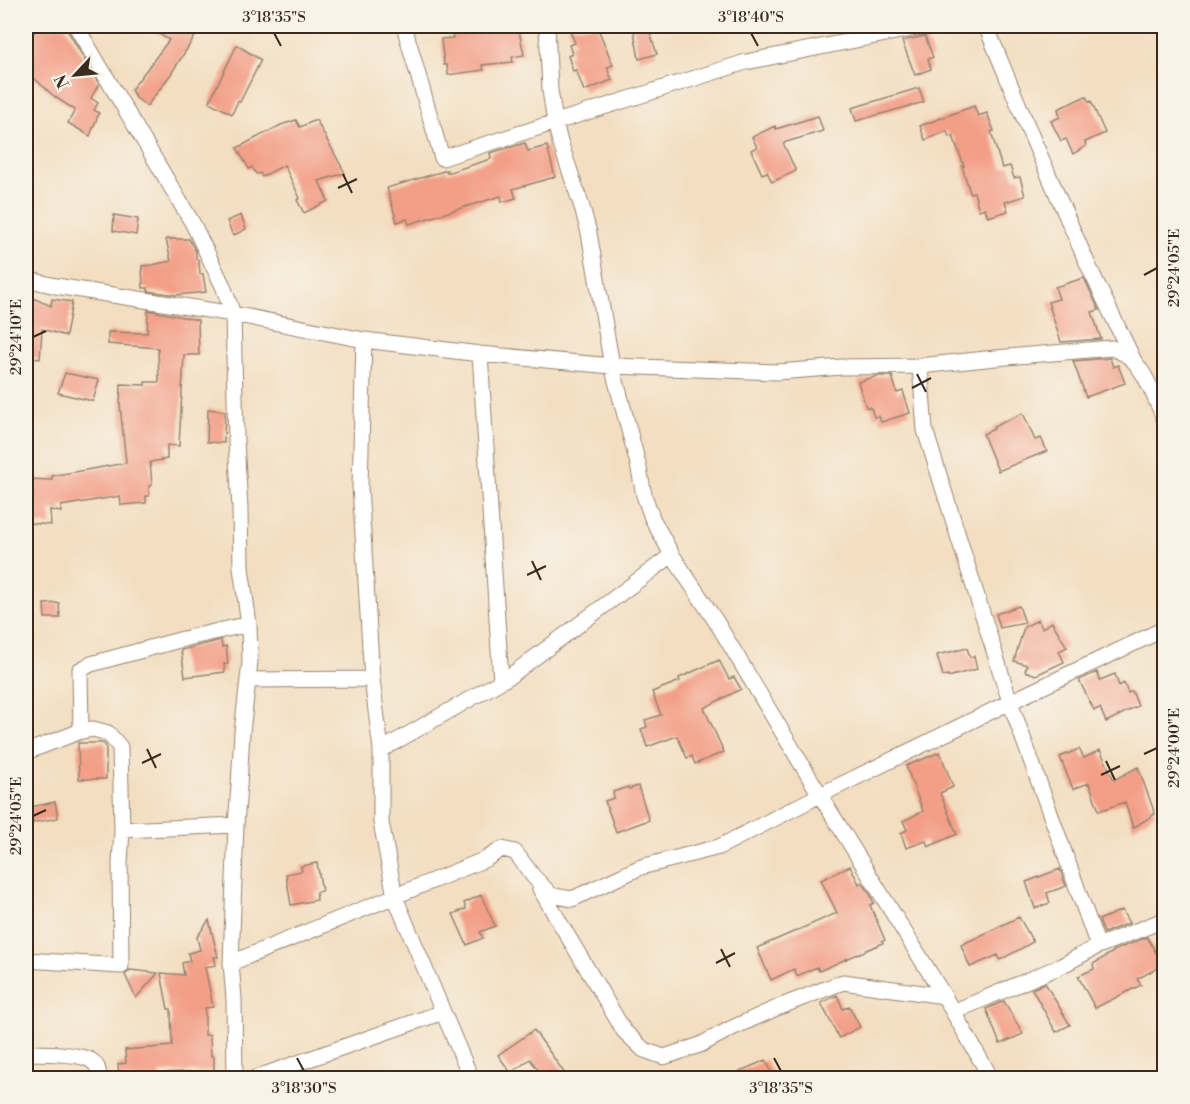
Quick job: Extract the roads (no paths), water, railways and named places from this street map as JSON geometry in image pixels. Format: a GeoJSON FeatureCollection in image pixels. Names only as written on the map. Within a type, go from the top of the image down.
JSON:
{"type":"FeatureCollection","features":[{"type":"Feature","properties":{"kind":"street"},"geometry":{"type":"LineString","coordinates":[[76,26],[193,224],[223,286],[233,314],[241,568],[249,624],[250,662],[242,732],[236,825],[231,963],[235,1078]]}},
{"type":"Feature","properties":{"kind":"street"},"geometry":{"type":"LineString","coordinates":[[404,26],[441,158],[746,62],[926,26]]}},
{"type":"Feature","properties":{"kind":"street"},"geometry":{"type":"LineString","coordinates":[[547,26],[550,90],[555,122],[589,233],[612,366],[644,495],[652,518],[672,555],[717,623],[944,996],[991,1078]]}},
{"type":"Feature","properties":{"kind":"street"},"geometry":{"type":"LineString","coordinates":[[986,26],[1088,265],[1164,418]]}},
{"type":"Feature","properties":{"kind":"street"},"geometry":{"type":"LineString","coordinates":[[26,279],[56,286],[233,314],[364,340],[480,354],[612,366],[778,372],[842,367],[920,366],[1112,348],[1126,354],[1134,361]]}},
{"type":"Feature","properties":{"kind":"street"},"geometry":{"type":"LineString","coordinates":[[364,340],[360,486],[372,678],[381,750],[381,822],[395,897],[471,1078]]}},
{"type":"Feature","properties":{"kind":"street"},"geometry":{"type":"LineString","coordinates":[[480,354],[501,681]]}},
{"type":"Feature","properties":{"kind":"street"},"geometry":{"type":"LineString","coordinates":[[920,366],[925,430],[1010,702],[1098,946]]}},
{"type":"Feature","properties":{"kind":"street"},"geometry":{"type":"LineString","coordinates":[[381,750],[510,676],[672,555]]}},
{"type":"Feature","properties":{"kind":"street"},"geometry":{"type":"LineString","coordinates":[[81,731],[80,669],[183,639],[249,624]]}},
{"type":"Feature","properties":{"kind":"street"},"geometry":{"type":"LineString","coordinates":[[533,876],[551,895],[572,899],[640,867],[719,847],[820,795],[1164,629]]}},
{"type":"Feature","properties":{"kind":"street"},"geometry":{"type":"LineString","coordinates":[[248,680],[372,678]]}},
{"type":"Feature","properties":{"kind":"street"},"geometry":{"type":"LineString","coordinates":[[26,752],[81,731],[93,729],[108,733],[120,747],[122,830],[121,966],[26,960]]}},
{"type":"Feature","properties":{"kind":"street"},"geometry":{"type":"LineString","coordinates":[[122,830],[236,825]]}},
{"type":"Feature","properties":{"kind":"street"},"geometry":{"type":"LineString","coordinates":[[231,963],[486,859],[502,849],[515,852],[533,876],[624,1031],[644,1050],[664,1057],[700,1045],[779,1007],[843,982],[944,996]]}},
{"type":"Feature","properties":{"kind":"street"},"geometry":{"type":"LineString","coordinates":[[953,1011],[1061,966],[1098,946],[1164,920]]}},
{"type":"Feature","properties":{"kind":"street"},"geometry":{"type":"LineString","coordinates":[[255,1078],[443,1012]]}},
{"type":"Feature","properties":{"kind":"street"},"geometry":{"type":"LineString","coordinates":[[26,1053],[59,1054],[90,1060],[95,1063],[99,1078]]}}]}
